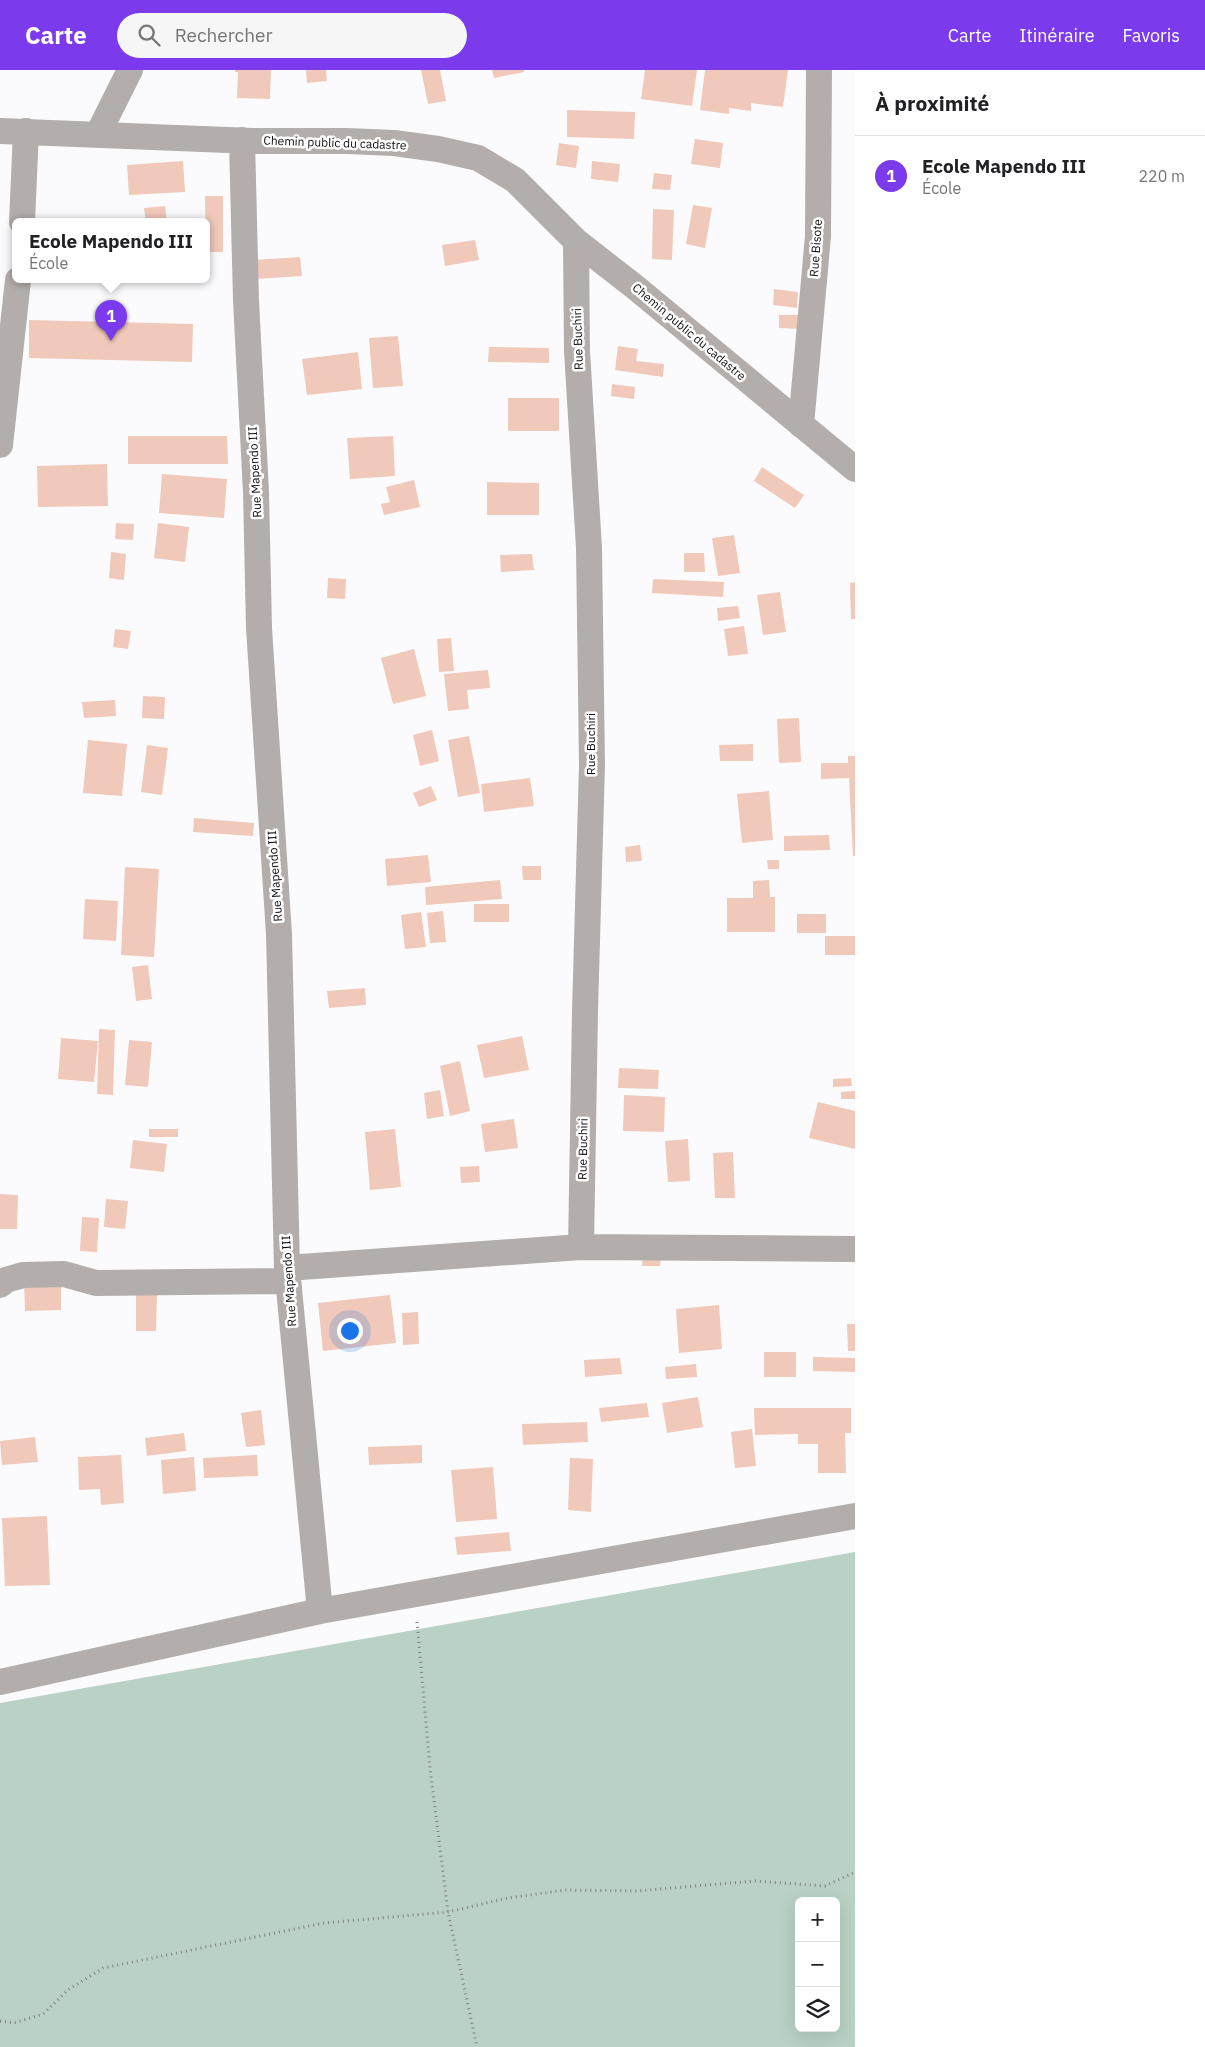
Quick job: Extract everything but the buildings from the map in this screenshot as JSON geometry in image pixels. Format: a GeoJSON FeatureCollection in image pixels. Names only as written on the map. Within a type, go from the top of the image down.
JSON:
{"type":"FeatureCollection","features":[{"type":"Feature","properties":{"kind":"street"},"geometry":{"type":"LineString","coordinates":[[98,134],[130,70]]}},
{"type":"Feature","properties":{"kind":"street","name":"Rue Bisote"},"geometry":{"type":"LineString","coordinates":[[801,425],[818,236],[819,70]]}},
{"type":"Feature","properties":{"kind":"street","name":"Chemin public du cadastre"},"geometry":{"type":"LineString","coordinates":[[0,131],[242,140],[394,143],[438,149],[478,158],[515,180],[576,241],[635,287],[855,469]]}},
{"type":"Feature","properties":{"kind":"street"},"geometry":{"type":"LineString","coordinates":[[22,218],[26,131]]}},
{"type":"Feature","properties":{"kind":"street","name":"Rue Mapendo III"},"geometry":{"type":"LineString","coordinates":[[242,140],[246,302],[256,492],[260,628],[278,934],[287,1274],[320,1611]]}},
{"type":"Feature","properties":{"kind":"street","name":"Rue Buchiri"},"geometry":{"type":"LineString","coordinates":[[576,241],[577,351],[589,548],[592,765],[581,1247]]}},
{"type":"Feature","properties":{"kind":"street"},"geometry":{"type":"LineString","coordinates":[[0,445],[18,283]]}},
{"type":"Feature","properties":{"kind":"street"},"geometry":{"type":"LineString","coordinates":[[0,1285],[6,1280],[23,1275],[64,1274],[96,1283],[287,1274],[581,1247],[855,1249]]}},
{"type":"Feature","properties":{"kind":"street"},"geometry":{"type":"LineString","coordinates":[[0,1682],[320,1611],[855,1516]]}},
{"type":"Feature","properties":{"kind":"path"},"geometry":{"type":"LineString","coordinates":[[414,1594],[430,1768],[448,1912],[477,2047]]}},
{"type":"Feature","properties":{"kind":"path"},"geometry":{"type":"LineString","coordinates":[[0,2021],[14,2023],[44,2014],[68,1990],[104,1968],[324,1923],[448,1912],[508,1898],[566,1890],[636,1891],[755,1881],[825,1886],[855,1872]]}},
{"type":"Feature","properties":{"kind":"green space"},"geometry":{"type":"Polygon","coordinates":[[[855,1552],[855,2047],[0,2047],[0,1703],[855,1552]]]}},
{"type":"Feature","properties":{"kind":"place","name":"Ecole Mapendo III"},"geometry":{"type":"Point","coordinates":[111,341]}}]}
